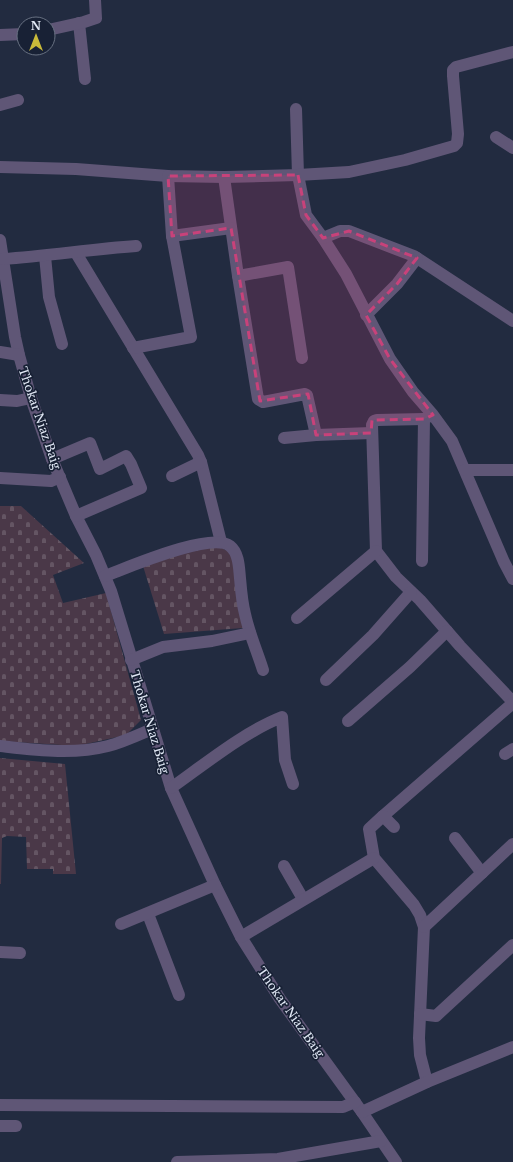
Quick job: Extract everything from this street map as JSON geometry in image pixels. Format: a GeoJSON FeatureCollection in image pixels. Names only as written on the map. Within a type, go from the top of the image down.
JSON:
{"type":"FeatureCollection","features":[{"type":"Feature","properties":{"kind":"street"},"geometry":{"type":"LineString","coordinates":[[56,28],[96,18],[94,0]]}},
{"type":"Feature","properties":{"kind":"street"},"geometry":{"type":"LineString","coordinates":[[79,23],[85,79]]}},
{"type":"Feature","properties":{"kind":"street"},"geometry":{"type":"LineString","coordinates":[[0,35],[16,34]]}},
{"type":"Feature","properties":{"kind":"street"},"geometry":{"type":"LineString","coordinates":[[0,167],[76,169],[168,176],[298,176],[349,172],[405,160],[454,146],[457,143],[458,134],[453,70],[456,67],[513,52]]}},
{"type":"Feature","properties":{"kind":"street"},"geometry":{"type":"LineString","coordinates":[[0,105],[18,100]]}},
{"type":"Feature","properties":{"kind":"street"},"geometry":{"type":"LineString","coordinates":[[296,109],[298,176],[306,215],[346,274],[366,315],[390,358],[428,417],[452,441],[504,562],[513,579]]}},
{"type":"Feature","properties":{"kind":"street"},"geometry":{"type":"LineString","coordinates":[[496,137],[513,148]]}},
{"type":"Feature","properties":{"kind":"street"},"geometry":{"type":"LineString","coordinates":[[133,348],[191,337],[172,236],[168,176]]}},
{"type":"Feature","properties":{"kind":"street"},"geometry":{"type":"LineString","coordinates":[[224,177],[258,399],[263,402],[305,394],[307,395],[316,435]]}},
{"type":"Feature","properties":{"kind":"street"},"geometry":{"type":"LineString","coordinates":[[172,236],[231,228]]}},
{"type":"Feature","properties":{"kind":"street"},"geometry":{"type":"LineString","coordinates":[[323,238],[340,231],[349,231],[417,258],[513,321]]}},
{"type":"Feature","properties":{"kind":"street","name":"Thokar Niaz Baig"},"geometry":{"type":"LineString","coordinates":[[0,240],[4,295],[31,398],[52,459],[76,516],[96,554],[111,592],[171,788],[215,885],[241,937],[280,999],[355,1102],[396,1162]]}},
{"type":"Feature","properties":{"kind":"street"},"geometry":{"type":"LineString","coordinates":[[2,264],[101,248],[136,246]]}},
{"type":"Feature","properties":{"kind":"street"},"geometry":{"type":"LineString","coordinates":[[76,253],[201,462],[221,542]]}},
{"type":"Feature","properties":{"kind":"street"},"geometry":{"type":"LineString","coordinates":[[45,256],[49,297],[62,344]]}},
{"type":"Feature","properties":{"kind":"street"},"geometry":{"type":"LineString","coordinates":[[366,315],[397,284],[417,258]]}},
{"type":"Feature","properties":{"kind":"street"},"geometry":{"type":"LineString","coordinates":[[238,276],[288,267],[302,358]]}},
{"type":"Feature","properties":{"kind":"street"},"geometry":{"type":"LineString","coordinates":[[0,352],[19,355]]}},
{"type":"Feature","properties":{"kind":"street"},"geometry":{"type":"LineString","coordinates":[[0,400],[17,401],[31,398]]}},
{"type":"Feature","properties":{"kind":"street"},"geometry":{"type":"LineString","coordinates":[[427,1082],[420,1055],[419,1038],[424,927],[420,915],[414,905],[374,858],[369,829],[513,702],[412,592],[396,577],[376,551],[372,425],[376,420],[428,417]]}},
{"type":"Feature","properties":{"kind":"street"},"geometry":{"type":"LineString","coordinates":[[422,561],[428,417]]}},
{"type":"Feature","properties":{"kind":"street"},"geometry":{"type":"LineString","coordinates":[[284,438],[372,433]]}},
{"type":"Feature","properties":{"kind":"street"},"geometry":{"type":"LineString","coordinates":[[52,459],[90,444],[100,469],[126,456],[131,464],[141,488],[76,516]]}},
{"type":"Feature","properties":{"kind":"street"},"geometry":{"type":"LineString","coordinates":[[172,476],[201,462]]}},
{"type":"Feature","properties":{"kind":"street"},"geometry":{"type":"LineString","coordinates":[[465,470],[513,470]]}},
{"type":"Feature","properties":{"kind":"street"},"geometry":{"type":"LineString","coordinates":[[0,478],[51,481],[60,477]]}},
{"type":"Feature","properties":{"kind":"street"},"geometry":{"type":"LineString","coordinates":[[105,576],[176,549],[221,542],[230,546],[238,561],[244,613],[263,670]]}},
{"type":"Feature","properties":{"kind":"street"},"geometry":{"type":"LineString","coordinates":[[297,618],[376,551]]}},
{"type":"Feature","properties":{"kind":"street"},"geometry":{"type":"LineString","coordinates":[[326,680],[373,635],[412,592]]}},
{"type":"Feature","properties":{"kind":"street"},"geometry":{"type":"LineString","coordinates":[[348,722],[410,667],[447,631]]}},
{"type":"Feature","properties":{"kind":"street"},"geometry":{"type":"LineString","coordinates":[[131,660],[163,647],[250,633]]}},
{"type":"Feature","properties":{"kind":"street"},"geometry":{"type":"LineString","coordinates":[[171,788],[249,735],[282,717],[285,760],[293,784]]}},
{"type":"Feature","properties":{"kind":"street"},"geometry":{"type":"LineString","coordinates":[[0,746],[56,751],[92,749],[109,746],[152,729]]}},
{"type":"Feature","properties":{"kind":"street"},"geometry":{"type":"LineString","coordinates":[[383,816],[394,827]]}},
{"type":"Feature","properties":{"kind":"street"},"geometry":{"type":"LineString","coordinates":[[455,838],[482,873]]}},
{"type":"Feature","properties":{"kind":"street"},"geometry":{"type":"LineString","coordinates":[[424,927],[513,844]]}},
{"type":"Feature","properties":{"kind":"street"},"geometry":{"type":"LineString","coordinates":[[241,937],[374,858]]}},
{"type":"Feature","properties":{"kind":"street"},"geometry":{"type":"LineString","coordinates":[[284,866],[303,899]]}},
{"type":"Feature","properties":{"kind":"street"},"geometry":{"type":"LineString","coordinates":[[121,924],[215,885]]}},
{"type":"Feature","properties":{"kind":"street"},"geometry":{"type":"LineString","coordinates":[[148,914],[179,995]]}},
{"type":"Feature","properties":{"kind":"street"},"geometry":{"type":"LineString","coordinates":[[420,1014],[436,1016],[513,945]]}},
{"type":"Feature","properties":{"kind":"street"},"geometry":{"type":"LineString","coordinates":[[0,952],[20,953]]}},
{"type":"Feature","properties":{"kind":"street"},"geometry":{"type":"LineString","coordinates":[[362,1112],[427,1082],[508,1049],[513,1041]]}},
{"type":"Feature","properties":{"kind":"street"},"geometry":{"type":"LineString","coordinates":[[0,1105],[343,1107],[355,1102]]}},
{"type":"Feature","properties":{"kind":"street"},"geometry":{"type":"LineString","coordinates":[[0,1126],[16,1126]]}},
{"type":"Feature","properties":{"kind":"street"},"geometry":{"type":"LineString","coordinates":[[177,1162],[278,1159],[381,1141]]}},
{"type":"Feature","properties":{"kind":"highlighted area"},"geometry":{"type":"Polygon","coordinates":[[[298,175],[306,215],[323,238],[349,231],[417,258],[397,284],[366,315],[390,359],[433,415],[424,419],[372,420],[371,433],[316,435],[308,394],[260,401],[231,228],[172,236],[168,176],[298,175]]]}},
{"type":"Feature","properties":{"kind":"green space"},"geometry":{"type":"Polygon","coordinates":[[[0,506],[21,506],[84,563],[53,575],[63,603],[106,593],[141,720],[126,735],[77,746],[0,741],[0,506]]]}},
{"type":"Feature","properties":{"kind":"green space"},"geometry":{"type":"Polygon","coordinates":[[[204,547],[219,547],[234,554],[243,628],[164,634],[143,566],[204,547]]]}},
{"type":"Feature","properties":{"kind":"green space"},"geometry":{"type":"Polygon","coordinates":[[[0,758],[65,764],[76,874],[53,874],[53,869],[27,869],[26,837],[7,836],[2,838],[0,884],[0,758]]]}}]}
